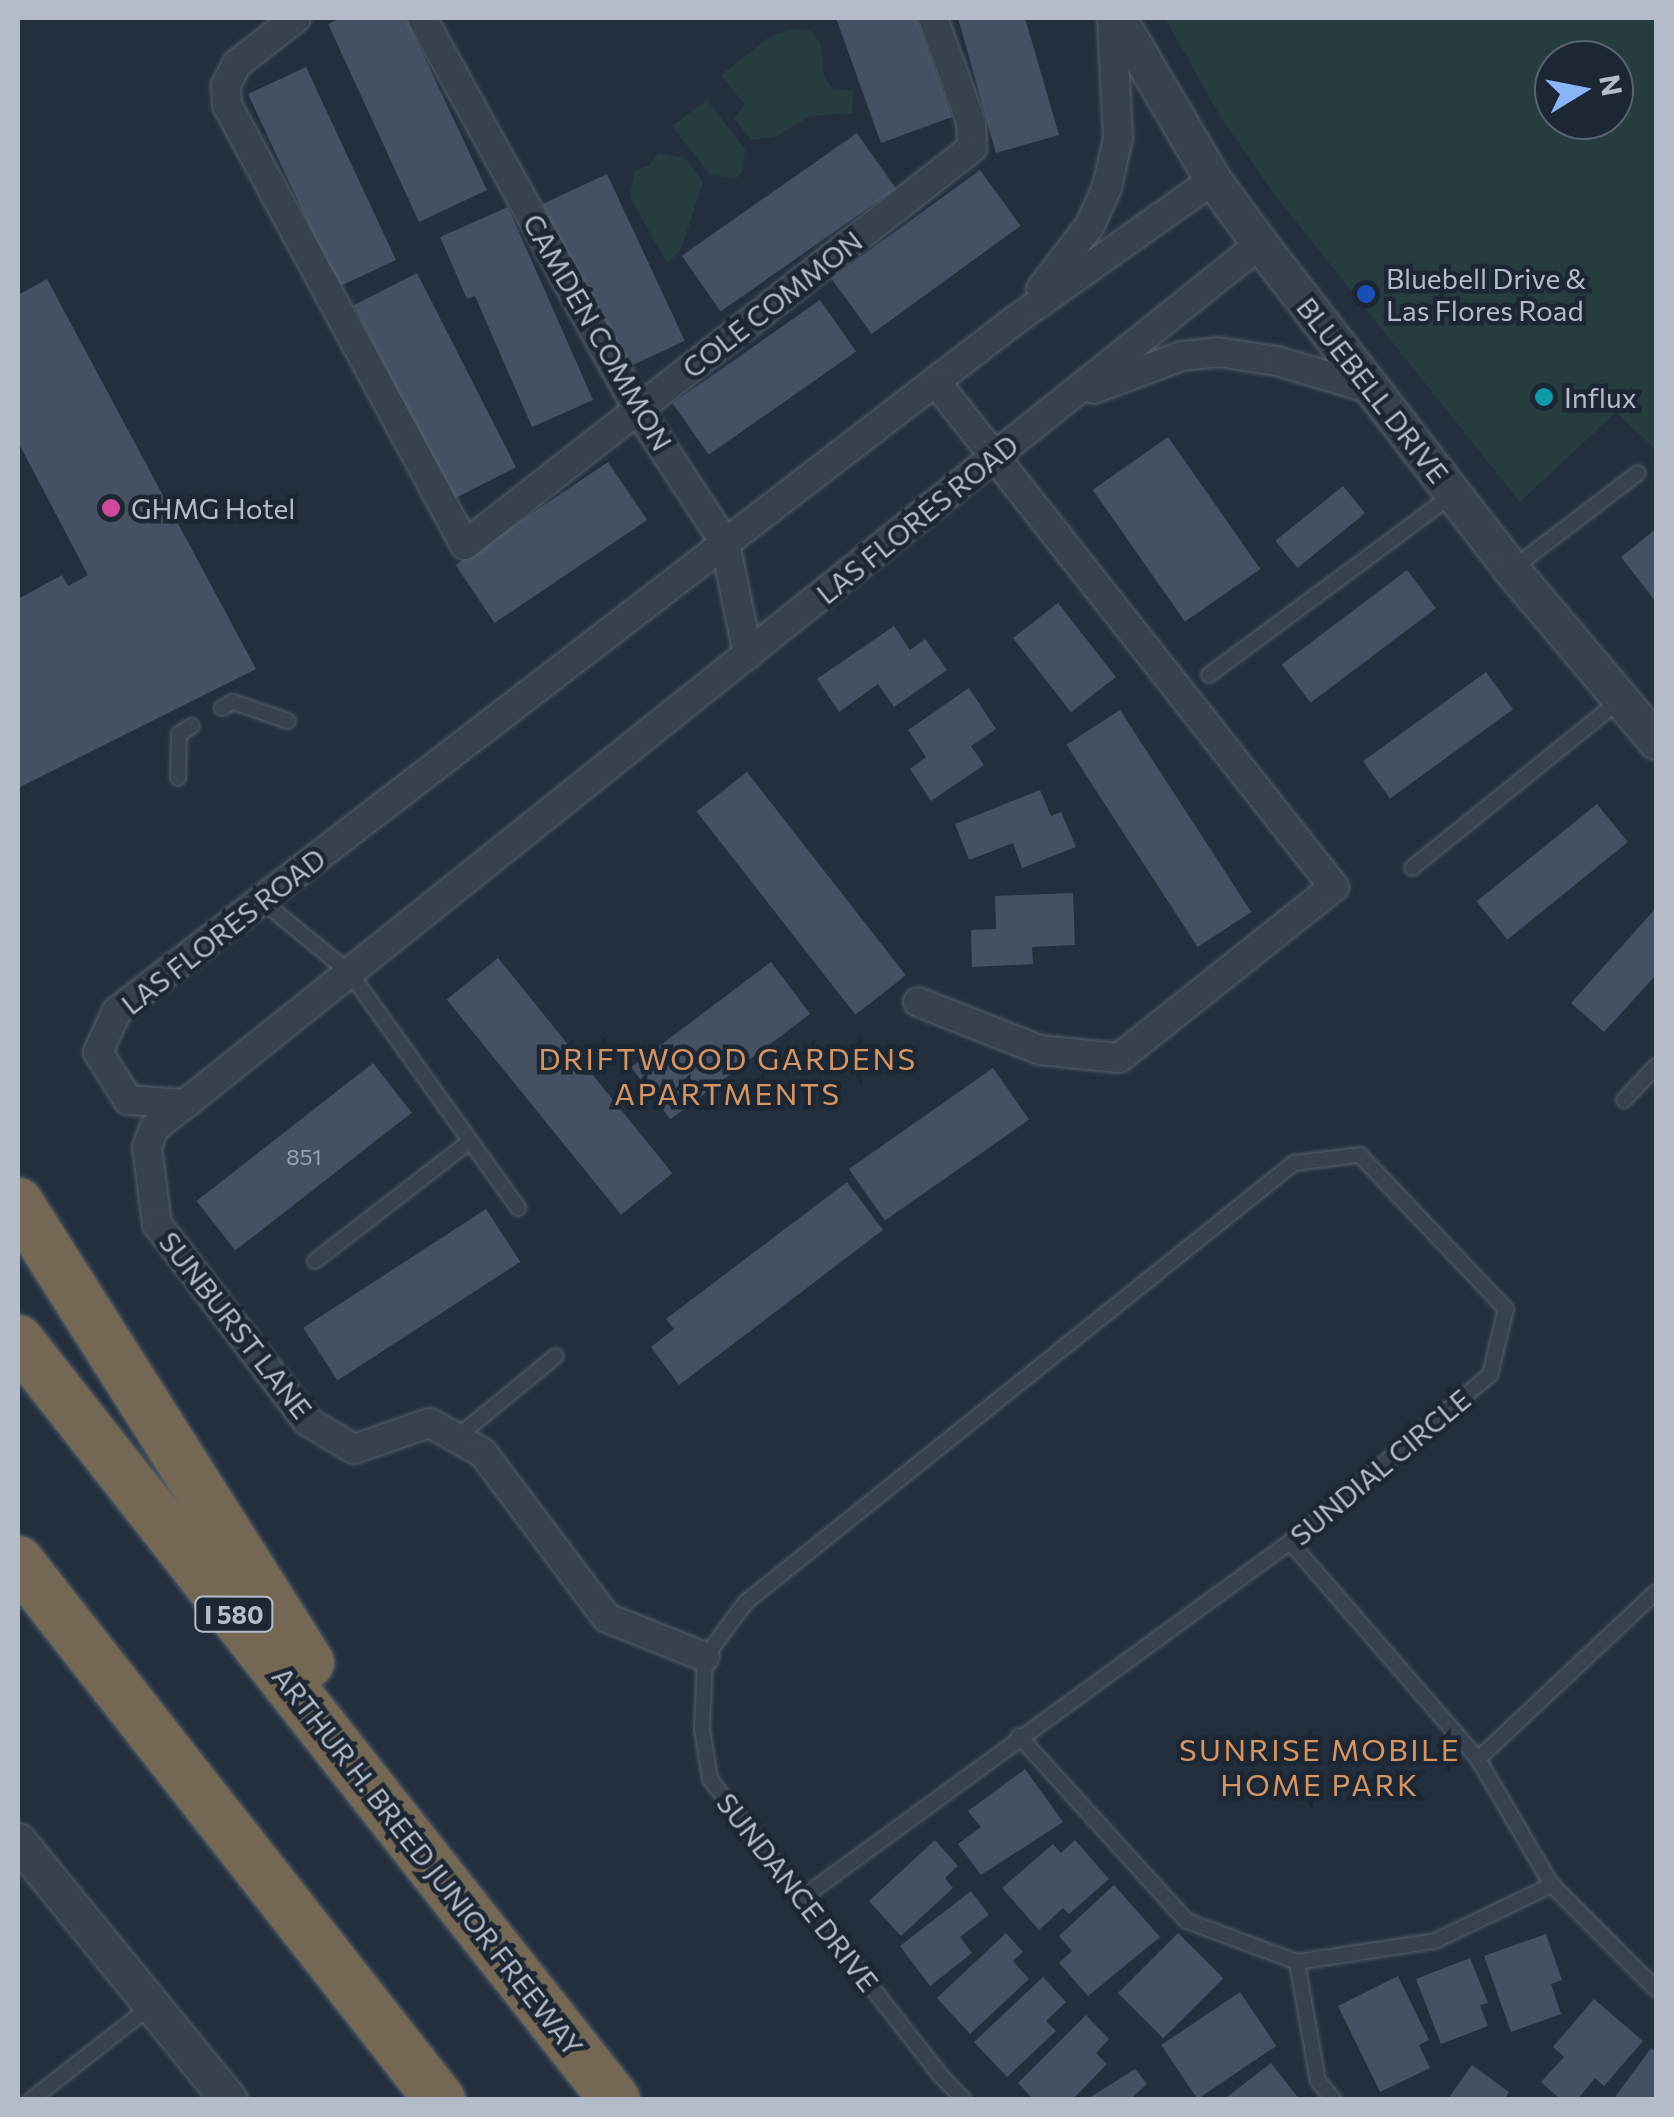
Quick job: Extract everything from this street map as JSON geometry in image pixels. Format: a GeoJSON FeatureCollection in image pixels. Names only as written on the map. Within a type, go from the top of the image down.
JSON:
{"type":"FeatureCollection","features":[{"type":"Feature","properties":{"kind":"highway"},"geometry":{"type":"LineString","coordinates":[[18,1202],[452,1886]]}},
{"type":"Feature","properties":{"kind":"highway","name":"ARTHUR H. BREED JUNIOR FREEWAY"},"geometry":{"type":"LineString","coordinates":[[18,1340],[452,1886],[615,2100]]}},
{"type":"Feature","properties":{"kind":"highway"},"geometry":{"type":"LineString","coordinates":[[18,1561],[440,2100]]}},
{"type":"Feature","properties":{"kind":"street","name":"COLE COMMON"},"geometry":{"type":"LineString","coordinates":[[296,18],[236,64],[227,105],[465,545],[972,148],[971,122],[933,18]]}},
{"type":"Feature","properties":{"kind":"street","name":"CAMDEN COMMON"},"geometry":{"type":"LineString","coordinates":[[422,18],[638,410],[725,543],[748,655]]}},
{"type":"Feature","properties":{"kind":"street","name":"BLUEBELL DRIVE"},"geometry":{"type":"LineString","coordinates":[[1115,18],[1214,180],[1260,244],[1511,569],[1618,702],[1656,742]]}},
{"type":"Feature","properties":{"kind":"street","name":"LAS FLORES ROAD"},"geometry":{"type":"LineString","coordinates":[[1014,320],[1060,268],[1108,187],[1118,138],[1115,18]]}},
{"type":"Feature","properties":{"kind":"street","name":"LAS FLORES ROAD"},"geometry":{"type":"LineString","coordinates":[[1214,180],[1014,320],[117,1011],[98,1052],[128,1100],[185,1104],[1260,244]]}},
{"type":"Feature","properties":{"kind":"street","name":"LAS FLORES ROAD"},"geometry":{"type":"LineString","coordinates":[[1065,400],[1182,356],[1218,352],[1278,361],[1374,390]]}},
{"type":"Feature","properties":{"kind":"street"},"geometry":{"type":"LineString","coordinates":[[918,1002],[1040,1050],[1119,1058],[1334,887],[936,381]]}},
{"type":"Feature","properties":{"kind":"street","name":"SUNBURST LANE"},"geometry":{"type":"LineString","coordinates":[[185,1104],[154,1128],[147,1147],[158,1224],[307,1421],[354,1449],[430,1423],[483,1453],[607,1618],[704,1657]]}},
{"type":"Feature","properties":{"kind":"street"},"geometry":{"type":"LineString","coordinates":[[18,1842],[228,2100]]}},
{"type":"Feature","properties":{"kind":"lane"},"geometry":{"type":"LineString","coordinates":[[1511,569],[1638,473]]}},
{"type":"Feature","properties":{"kind":"lane"},"geometry":{"type":"LineString","coordinates":[[1209,675],[1454,494]]}},
{"type":"Feature","properties":{"kind":"lane"},"geometry":{"type":"LineString","coordinates":[[222,708],[233,702],[288,721]]}},
{"type":"Feature","properties":{"kind":"lane"},"geometry":{"type":"LineString","coordinates":[[1412,868],[1618,702]]}},
{"type":"Feature","properties":{"kind":"lane"},"geometry":{"type":"LineString","coordinates":[[178,778],[180,734],[192,726]]}},
{"type":"Feature","properties":{"kind":"lane"},"geometry":{"type":"LineString","coordinates":[[260,900],[350,972],[518,1208]]}},
{"type":"Feature","properties":{"kind":"lane"},"geometry":{"type":"LineString","coordinates":[[1624,1100],[1656,1066]]}},
{"type":"Feature","properties":{"kind":"lane"},"geometry":{"type":"LineString","coordinates":[[316,1261],[469,1142]]}},
{"type":"Feature","properties":{"kind":"lane","name":"SUNDIAL CIRCLE"},"geometry":{"type":"LineString","coordinates":[[704,1657],[746,1602],[1294,1164],[1360,1156],[1506,1309],[1490,1375],[1290,1542],[802,1898]]}},
{"type":"Feature","properties":{"kind":"lane"},"geometry":{"type":"LineString","coordinates":[[456,1438],[556,1356]]}},
{"type":"Feature","properties":{"kind":"lane"},"geometry":{"type":"LineString","coordinates":[[1290,1542],[1478,1759],[1552,1885],[1656,1989]]}},
{"type":"Feature","properties":{"kind":"lane"},"geometry":{"type":"LineString","coordinates":[[1478,1759],[1656,1592]]}},
{"type":"Feature","properties":{"kind":"lane","name":"SUNDANCE DRIVE"},"geometry":{"type":"LineString","coordinates":[[704,1657],[702,1728],[710,1779],[964,2100]]}},
{"type":"Feature","properties":{"kind":"lane"},"geometry":{"type":"LineString","coordinates":[[1019,1736],[1186,1921],[1297,1962],[1436,1941],[1552,1885]]}},
{"type":"Feature","properties":{"kind":"lane"},"geometry":{"type":"LineString","coordinates":[[1297,1962],[1318,2081],[1334,2100]]}},
{"type":"Feature","properties":{"kind":"lane"},"geometry":{"type":"LineString","coordinates":[[31,2100],[152,2006]]}},
{"type":"Feature","properties":{"kind":"green space"},"geometry":{"type":"Polygon","coordinates":[[[1165,18],[1656,18],[1656,450],[1616,412],[1520,502],[1278,199],[1221,118],[1165,18]]]}},
{"type":"Feature","properties":{"kind":"green space"},"geometry":{"type":"Polygon","coordinates":[[[792,29],[811,31],[820,43],[824,77],[832,88],[853,91],[852,113],[810,116],[777,136],[751,140],[734,118],[745,105],[721,75],[768,38],[792,29]]]}},
{"type":"Feature","properties":{"kind":"green space"},"geometry":{"type":"Polygon","coordinates":[[[707,100],[745,149],[743,172],[736,178],[710,175],[672,126],[707,100]]]}},
{"type":"Feature","properties":{"kind":"green space"},"geometry":{"type":"Polygon","coordinates":[[[658,153],[685,158],[703,182],[681,250],[667,263],[630,197],[635,170],[649,166],[658,153]]]}},
{"type":"Feature","properties":{"kind":"building"},"geometry":{"type":"Polygon","coordinates":[[[341,18],[406,18],[487,190],[419,222],[328,24],[341,18]]]}},
{"type":"Feature","properties":{"kind":"building"},"geometry":{"type":"Polygon","coordinates":[[[836,18],[916,18],[952,117],[881,143],[836,18]]]}},
{"type":"Feature","properties":{"kind":"building"},"geometry":{"type":"Polygon","coordinates":[[[958,18],[1025,18],[1059,135],[996,153],[958,18]]]}},
{"type":"Feature","properties":{"kind":"building"},"geometry":{"type":"Polygon","coordinates":[[[306,67],[396,260],[338,287],[248,94],[306,67]]]}},
{"type":"Feature","properties":{"kind":"building"},"geometry":{"type":"Polygon","coordinates":[[[857,133],[896,189],[721,311],[682,256],[857,133]]]}},
{"type":"Feature","properties":{"kind":"building"},"geometry":{"type":"Polygon","coordinates":[[[980,170],[1021,226],[872,334],[831,278],[980,170]]]}},
{"type":"Feature","properties":{"kind":"building"},"geometry":{"type":"Polygon","coordinates":[[[607,174],[685,341],[620,371],[543,204],[607,174]]]}},
{"type":"Feature","properties":{"kind":"building"},"geometry":{"type":"Polygon","coordinates":[[[508,207],[593,400],[532,427],[475,296],[467,299],[440,237],[508,207]]]}},
{"type":"Feature","properties":{"kind":"building"},"geometry":{"type":"Polygon","coordinates":[[[417,273],[516,467],[453,499],[354,305],[417,273]]]}},
{"type":"Feature","properties":{"kind":"building","name":"GHMG Hotel"},"geometry":{"type":"Polygon","coordinates":[[[47,279],[256,669],[18,788],[18,599],[62,575],[68,586],[88,575],[18,442],[18,295],[47,279]]]}},
{"type":"Feature","properties":{"kind":"building"},"geometry":{"type":"Polygon","coordinates":[[[820,300],[856,352],[709,455],[673,403],[820,300]]]}},
{"type":"Feature","properties":{"kind":"building"},"geometry":{"type":"Polygon","coordinates":[[[1168,437],[1260,569],[1185,622],[1093,490],[1168,437]]]}},
{"type":"Feature","properties":{"kind":"building"},"geometry":{"type":"Polygon","coordinates":[[[608,462],[647,520],[495,623],[455,565],[608,462]]]}},
{"type":"Feature","properties":{"kind":"building"},"geometry":{"type":"Polygon","coordinates":[[[1343,486],[1365,513],[1297,568],[1275,541],[1343,486]]]}},
{"type":"Feature","properties":{"kind":"building"},"geometry":{"type":"Polygon","coordinates":[[[1656,529],[1656,602],[1621,557],[1656,529]]]}},
{"type":"Feature","properties":{"kind":"building"},"geometry":{"type":"Polygon","coordinates":[[[1407,570],[1436,608],[1311,703],[1282,664],[1407,570]]]}},
{"type":"Feature","properties":{"kind":"building"},"geometry":{"type":"Polygon","coordinates":[[[1058,603],[1116,677],[1071,712],[1013,638],[1058,603]]]}},
{"type":"Feature","properties":{"kind":"building"},"geometry":{"type":"Polygon","coordinates":[[[894,626],[910,650],[925,639],[947,670],[894,707],[878,684],[839,712],[817,679],[894,626]]]}},
{"type":"Feature","properties":{"kind":"building"},"geometry":{"type":"Polygon","coordinates":[[[1486,672],[1513,709],[1390,799],[1363,761],[1486,672]]]}},
{"type":"Feature","properties":{"kind":"building"},"geometry":{"type":"Polygon","coordinates":[[[969,688],[996,729],[971,746],[984,765],[931,801],[910,769],[926,757],[908,730],[969,688]]]}},
{"type":"Feature","properties":{"kind":"building"},"geometry":{"type":"Polygon","coordinates":[[[1120,710],[1251,912],[1198,947],[1066,745],[1120,710]]]}},
{"type":"Feature","properties":{"kind":"building"},"geometry":{"type":"Polygon","coordinates":[[[747,772],[906,975],[855,1015],[697,811],[747,772]]]}},
{"type":"Feature","properties":{"kind":"building"},"geometry":{"type":"Polygon","coordinates":[[[1040,790],[1051,816],[1061,812],[1076,847],[1022,868],[1013,843],[969,860],[955,824],[1040,790]]]}},
{"type":"Feature","properties":{"kind":"building"},"geometry":{"type":"Polygon","coordinates":[[[1597,804],[1628,842],[1507,940],[1477,902],[1597,804]]]}},
{"type":"Feature","properties":{"kind":"building"},"geometry":{"type":"Polygon","coordinates":[[[1073,893],[1075,945],[1032,947],[1033,964],[972,967],[971,930],[996,929],[995,896],[1073,893]]]}},
{"type":"Feature","properties":{"kind":"building"},"geometry":{"type":"Polygon","coordinates":[[[1656,908],[1656,975],[1604,1032],[1571,1003],[1656,908]]]}},
{"type":"Feature","properties":{"kind":"building"},"geometry":{"type":"Polygon","coordinates":[[[498,958],[672,1173],[621,1215],[447,1000],[498,958]]]}},
{"type":"Feature","properties":{"kind":"building"},"geometry":{"type":"Polygon","coordinates":[[[771,962],[810,1014],[670,1119],[631,1067],[771,962]]]}},
{"type":"Feature","properties":{"kind":"building"},"geometry":{"type":"Polygon","coordinates":[[[373,1063],[412,1113],[235,1251],[196,1201],[373,1063]]]}},
{"type":"Feature","properties":{"kind":"building"},"geometry":{"type":"Polygon","coordinates":[[[993,1068],[1029,1120],[885,1221],[849,1169],[993,1068]]]}},
{"type":"Feature","properties":{"kind":"building"},"geometry":{"type":"Polygon","coordinates":[[[847,1182],[883,1230],[679,1385],[651,1347],[674,1329],[666,1319],[847,1182]]]}},
{"type":"Feature","properties":{"kind":"building"},"geometry":{"type":"Polygon","coordinates":[[[486,1209],[520,1262],[337,1381],[303,1328],[486,1209]]]}},
{"type":"Feature","properties":{"kind":"building"},"geometry":{"type":"Polygon","coordinates":[[[1025,1769],[1063,1822],[981,1875],[958,1844],[981,1827],[968,1811],[1025,1769]]]}},
{"type":"Feature","properties":{"kind":"building"},"geometry":{"type":"Polygon","coordinates":[[[935,1840],[958,1866],[945,1878],[953,1888],[901,1936],[869,1901],[935,1840]]]}},
{"type":"Feature","properties":{"kind":"building"},"geometry":{"type":"Polygon","coordinates":[[[1075,1840],[1109,1879],[1069,1914],[1063,1908],[1039,1930],[1002,1888],[1053,1844],[1061,1853],[1075,1840]]]}},
{"type":"Feature","properties":{"kind":"building"},"geometry":{"type":"Polygon","coordinates":[[[1114,1885],[1160,1937],[1088,1996],[1059,1963],[1072,1951],[1059,1936],[1114,1885]]]}},
{"type":"Feature","properties":{"kind":"building"},"geometry":{"type":"Polygon","coordinates":[[[971,1891],[989,1915],[960,1937],[972,1953],[930,1986],[900,1946],[971,1891]]]}},
{"type":"Feature","properties":{"kind":"building"},"geometry":{"type":"Polygon","coordinates":[[[1006,1933],[1023,1952],[1013,1961],[1029,1979],[970,2034],[937,1998],[1006,1933]]]}},
{"type":"Feature","properties":{"kind":"building"},"geometry":{"type":"Polygon","coordinates":[[[1178,1933],[1223,1978],[1163,2038],[1118,1993],[1178,1933]]]}},
{"type":"Feature","properties":{"kind":"building"},"geometry":{"type":"Polygon","coordinates":[[[1546,1934],[1562,1980],[1551,1984],[1561,2014],[1511,2032],[1484,1956],[1546,1934]]]}},
{"type":"Feature","properties":{"kind":"building"},"geometry":{"type":"Polygon","coordinates":[[[1470,1958],[1488,2003],[1480,2005],[1488,2026],[1441,2044],[1416,1979],[1470,1958]]]}},
{"type":"Feature","properties":{"kind":"building"},"geometry":{"type":"Polygon","coordinates":[[[1398,1976],[1429,2040],[1419,2045],[1430,2068],[1380,2092],[1338,2006],[1398,1976]]]}},
{"type":"Feature","properties":{"kind":"building"},"geometry":{"type":"Polygon","coordinates":[[[1043,1977],[1066,2002],[1046,2021],[1056,2031],[1007,2077],[974,2042],[1043,1977]]]}},
{"type":"Feature","properties":{"kind":"building"},"geometry":{"type":"Polygon","coordinates":[[[1240,1992],[1276,2046],[1198,2099],[1161,2045],[1240,1992]]]}},
{"type":"Feature","properties":{"kind":"building"},"geometry":{"type":"Polygon","coordinates":[[[1594,1999],[1643,2041],[1604,2086],[1595,2078],[1577,2100],[1561,2100],[1541,2082],[1564,2057],[1553,2047],[1594,1999]]]}},
{"type":"Feature","properties":{"kind":"building"},"geometry":{"type":"Polygon","coordinates":[[[1086,2015],[1109,2039],[1096,2053],[1107,2064],[1072,2100],[1034,2100],[1018,2083],[1086,2015]]]}},
{"type":"Feature","properties":{"kind":"building"},"geometry":{"type":"Polygon","coordinates":[[[1651,2048],[1656,2052],[1656,2100],[1613,2100],[1651,2048]]]}},
{"type":"Feature","properties":{"kind":"building"},"geometry":{"type":"Polygon","coordinates":[[[1271,2063],[1300,2100],[1223,2100],[1271,2063]]]}},
{"type":"Feature","properties":{"kind":"building"},"geometry":{"type":"Polygon","coordinates":[[[1472,2065],[1509,2092],[1504,2100],[1447,2100],[1472,2065]]]}},
{"type":"Feature","properties":{"kind":"building"},"geometry":{"type":"Polygon","coordinates":[[[1135,2069],[1147,2084],[1129,2100],[1086,2100],[1135,2069]]]}},
{"type":"Feature","properties":{"kind":"place","name":"Bluebell Drive & Las Flores Road"},"geometry":{"type":"Point","coordinates":[1366,294]}},
{"type":"Feature","properties":{"kind":"place","name":"Influx"},"geometry":{"type":"Point","coordinates":[1544,397]}},
{"type":"Feature","properties":{"kind":"place","name":"GHMG Hotel"},"geometry":{"type":"Point","coordinates":[111,508]}},
{"type":"Feature","properties":{"kind":"district","name":"DRIFTWOOD GARDENS APARTMENTS"},"geometry":{"type":"Point","coordinates":[728,1075]}},
{"type":"Feature","properties":{"kind":"district","name":"SUNRISE MOBILE HOME PARK"},"geometry":{"type":"Point","coordinates":[1320,1766]}}]}
